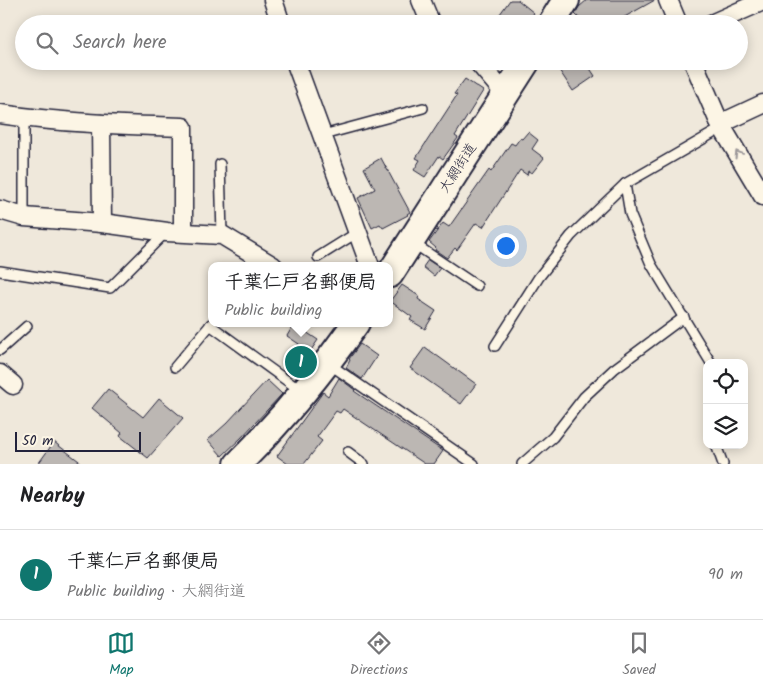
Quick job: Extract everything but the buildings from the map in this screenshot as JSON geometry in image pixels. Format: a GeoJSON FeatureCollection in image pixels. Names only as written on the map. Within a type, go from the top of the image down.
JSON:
{"type":"FeatureCollection","features":[{"type":"Feature","properties":{"kind":"main road"},"geometry":{"type":"LineString","coordinates":[[557,15],[566,0]]}},
{"type":"Feature","properties":{"kind":"main road","name":"大網街道"},"geometry":{"type":"LineString","coordinates":[[393,269],[521,70]]}},
{"type":"Feature","properties":{"kind":"main road"},"geometry":{"type":"LineString","coordinates":[[238,464],[304,393],[353,327]]}},
{"type":"Feature","properties":{"kind":"street"},"geometry":{"type":"LineString","coordinates":[[273,0],[278,15]]}},
{"type":"Feature","properties":{"kind":"street"},"geometry":{"type":"LineString","coordinates":[[421,0],[427,15]]}},
{"type":"Feature","properties":{"kind":"street"},"geometry":{"type":"LineString","coordinates":[[668,0],[674,15]]}},
{"type":"Feature","properties":{"kind":"street"},"geometry":{"type":"LineString","coordinates":[[731,15],[763,1]]}},
{"type":"Feature","properties":{"kind":"street"},"geometry":{"type":"LineString","coordinates":[[297,70],[369,262]]}},
{"type":"Feature","properties":{"kind":"street"},"geometry":{"type":"LineString","coordinates":[[485,70],[506,94]]}},
{"type":"Feature","properties":{"kind":"street"},"geometry":{"type":"LineString","coordinates":[[697,70],[721,126],[763,196]]}},
{"type":"Feature","properties":{"kind":"street"},"geometry":{"type":"LineString","coordinates":[[721,126],[763,104]]}},
{"type":"Feature","properties":{"kind":"street"},"geometry":{"type":"LineString","coordinates":[[0,114],[101,124],[183,127],[175,232]]}},
{"type":"Feature","properties":{"kind":"street"},"geometry":{"type":"LineString","coordinates":[[101,124],[102,223]]}},
{"type":"Feature","properties":{"kind":"street"},"geometry":{"type":"LineString","coordinates":[[0,210],[24,217],[222,235],[264,262]]}},
{"type":"Feature","properties":{"kind":"lane"},"geometry":{"type":"LineString","coordinates":[[322,135],[423,108]]}},
{"type":"Feature","properties":{"kind":"lane"},"geometry":{"type":"LineString","coordinates":[[24,117],[24,217]]}},
{"type":"Feature","properties":{"kind":"lane"},"geometry":{"type":"LineString","coordinates":[[496,346],[539,277],[571,236],[626,184],[721,126]]}},
{"type":"Feature","properties":{"kind":"lane"},"geometry":{"type":"LineString","coordinates":[[220,164],[222,235]]}},
{"type":"Feature","properties":{"kind":"lane"},"geometry":{"type":"LineString","coordinates":[[626,184],[630,214],[651,264],[709,359]]}},
{"type":"Feature","properties":{"kind":"lane"},"geometry":{"type":"LineString","coordinates":[[0,271],[110,288],[175,232]]}},
{"type":"Feature","properties":{"kind":"lane"},"geometry":{"type":"LineString","coordinates":[[318,257],[358,232]]}},
{"type":"Feature","properties":{"kind":"lane"},"geometry":{"type":"LineString","coordinates":[[411,242],[477,286]]}},
{"type":"Feature","properties":{"kind":"lane"},"geometry":{"type":"LineString","coordinates":[[522,464],[553,437],[584,397],[614,369],[684,317]]}},
{"type":"Feature","properties":{"kind":"lane"},"geometry":{"type":"LineString","coordinates":[[0,350],[27,326]]}},
{"type":"Feature","properties":{"kind":"lane"},"geometry":{"type":"LineString","coordinates":[[175,367],[208,327]]}},
{"type":"Feature","properties":{"kind":"lane"},"geometry":{"type":"LineString","coordinates":[[215,327],[304,393]]}},
{"type":"Feature","properties":{"kind":"lane"},"geometry":{"type":"LineString","coordinates":[[335,368],[474,464]]}},
{"type":"Feature","properties":{"kind":"lane"},"geometry":{"type":"LineString","coordinates":[[717,449],[723,464]]}},
{"type":"Feature","properties":{"kind":"lane"},"geometry":{"type":"LineString","coordinates":[[348,452],[364,464]]}},
{"type":"Feature","properties":{"kind":"place","name":"千葉仁戸名郵便局"},"geometry":{"type":"Point","coordinates":[301,362]}}]}
